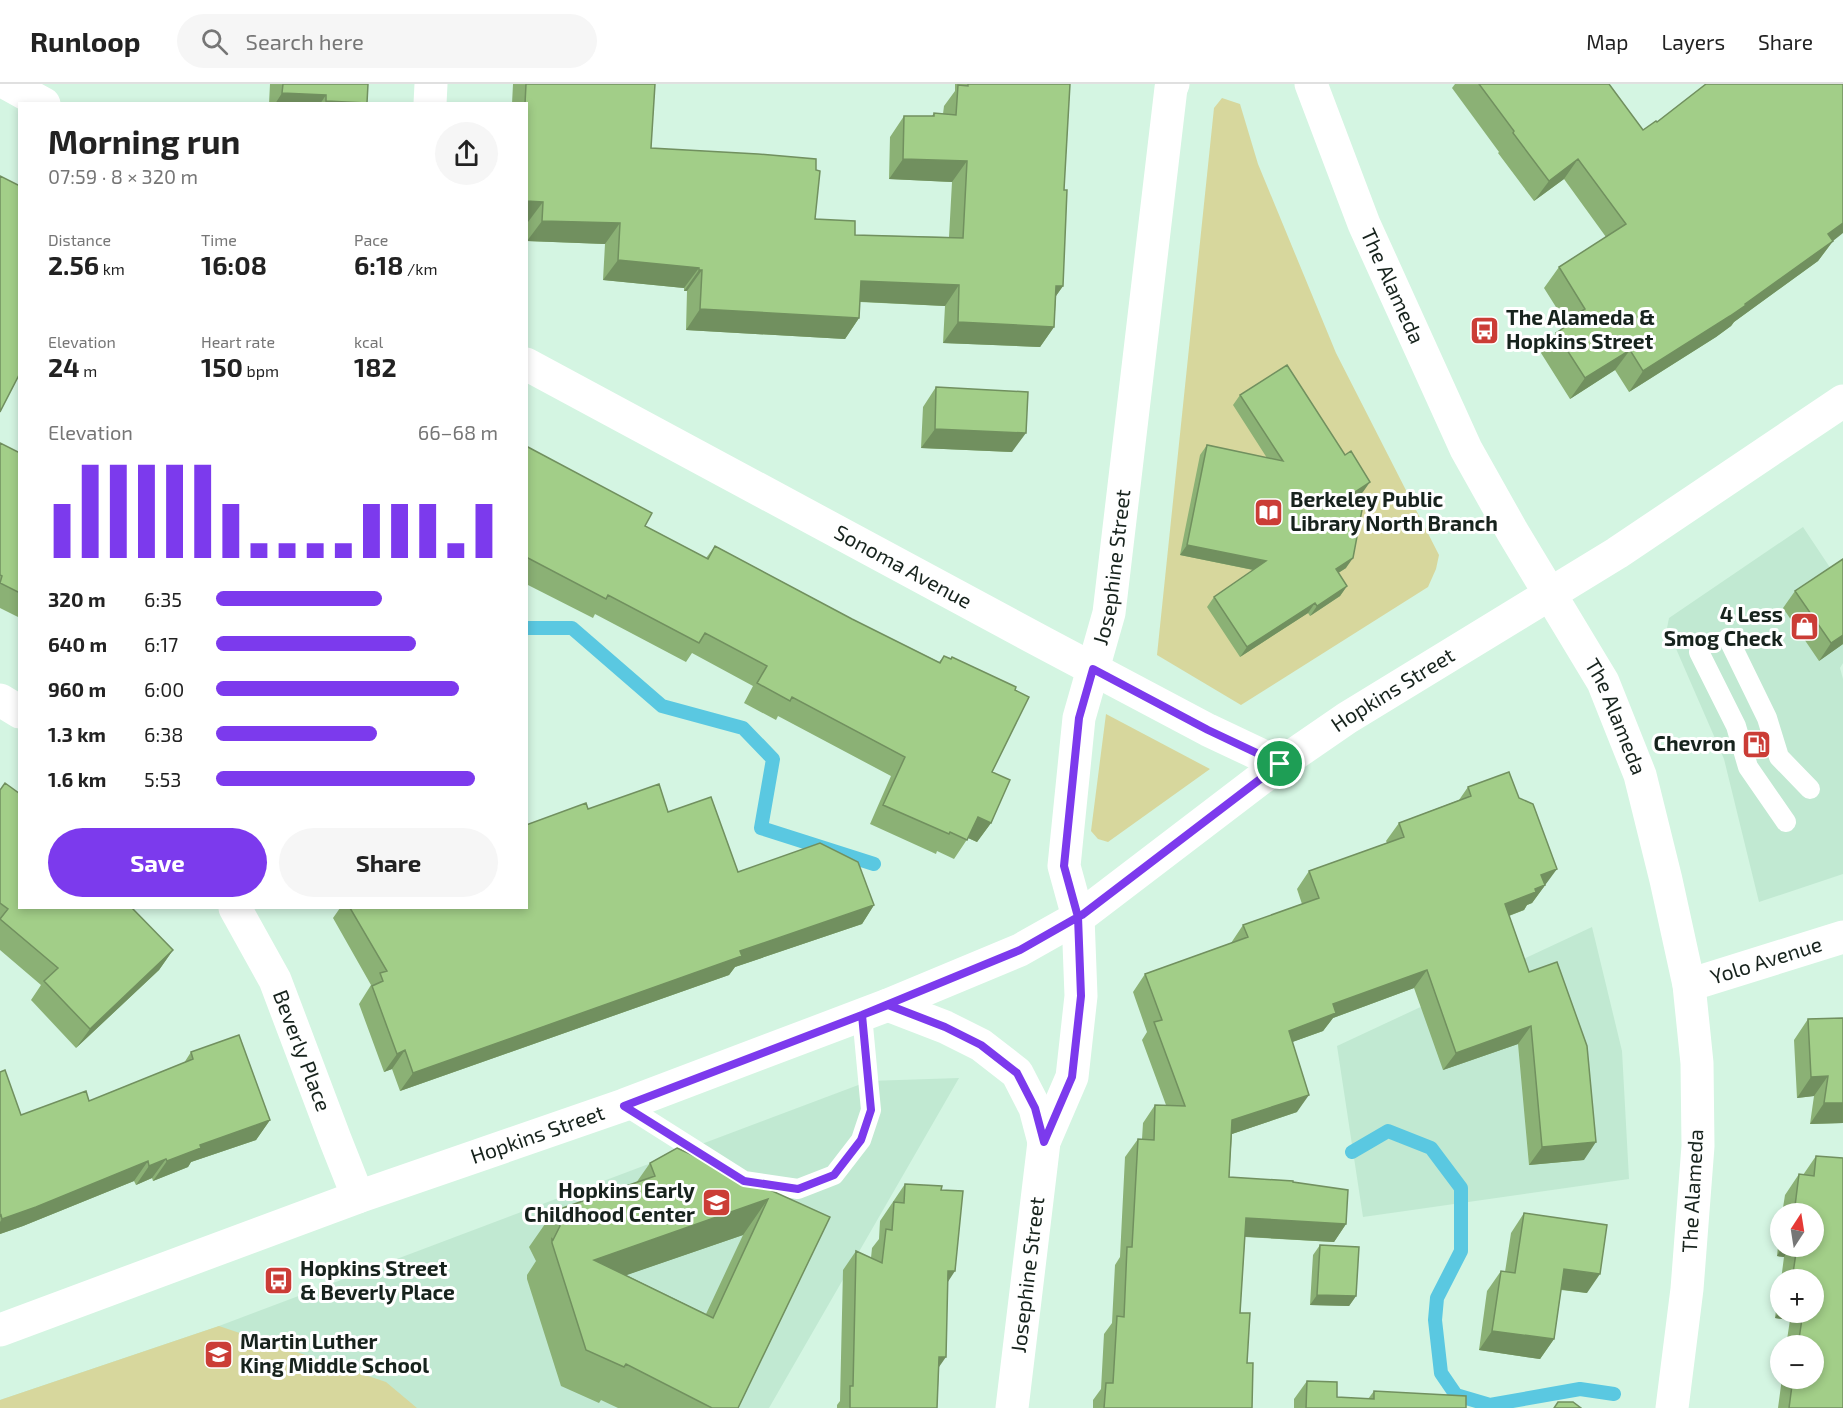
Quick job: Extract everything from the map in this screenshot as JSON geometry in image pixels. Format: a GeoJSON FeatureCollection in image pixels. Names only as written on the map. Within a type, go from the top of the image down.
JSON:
{"type":"FeatureCollection","features":[{"type":"Feature","properties":{"kind":"street"},"geometry":{"type":"LineString","coordinates":[[8,84],[40,102]]}},
{"type":"Feature","properties":{"kind":"street"},"geometry":{"type":"LineString","coordinates":[[430,102],[431,84]]}},
{"type":"Feature","properties":{"kind":"street","name":"The Alameda"},"geometry":{"type":"LineString","coordinates":[[1311,84],[1364,224],[1466,449],[1603,682],[1640,775],[1689,985],[1697,1063],[1698,1146],[1687,1289],[1672,1408]]}},
{"type":"Feature","properties":{"kind":"street","name":"Josephine Street"},"geometry":{"type":"LineString","coordinates":[[1012,1408],[1044,1142],[1072,1077],[1081,996],[1078,917],[1064,866],[1079,718],[1109,614],[1171,85]]}},
{"type":"Feature","properties":{"kind":"street","name":"Sonoma Avenue"},"geometry":{"type":"LineString","coordinates":[[528,365],[1093,669],[1208,730],[1280,764]]}},
{"type":"Feature","properties":{"kind":"street","name":"Hopkins Street"},"geometry":{"type":"LineString","coordinates":[[0,1330],[358,1197],[624,1106],[875,1010],[1020,950],[1078,917],[1280,764],[1347,718],[1617,553],[1843,401]]}},
{"type":"Feature","properties":{"kind":"street"},"geometry":{"type":"LineString","coordinates":[[0,700],[18,711]]}},
{"type":"Feature","properties":{"kind":"street","name":"Beverly Place"},"geometry":{"type":"LineString","coordinates":[[236,909],[275,980],[358,1197]]}},
{"type":"Feature","properties":{"kind":"street","name":"Yolo Avenue"},"geometry":{"type":"LineString","coordinates":[[1689,985],[1843,937]]}},
{"type":"Feature","properties":{"kind":"street","name":"Josephine Street"},"geometry":{"type":"LineString","coordinates":[[875,1010],[945,1027],[981,1045],[1017,1073],[1035,1108],[1044,1142]]}},
{"type":"Feature","properties":{"kind":"lane"},"geometry":{"type":"LineString","coordinates":[[1728,638],[1767,718],[1779,757],[1810,789]]}},
{"type":"Feature","properties":{"kind":"lane"},"geometry":{"type":"LineString","coordinates":[[1699,652],[1736,726],[1748,767],[1786,822]]}},
{"type":"Feature","properties":{"kind":"lane"},"geometry":{"type":"LineString","coordinates":[[624,1106],[744,1181],[798,1189],[834,1175],[861,1140],[871,1110],[875,1010]]}},
{"type":"Feature","properties":{"kind":"shaded area"},"geometry":{"type":"Polygon","coordinates":[[[1222,98],[1240,104],[1258,164],[1336,353],[1439,555],[1428,587],[1241,705],[1157,655],[1214,108],[1222,98]]]}},
{"type":"Feature","properties":{"kind":"shaded area"},"geometry":{"type":"Polygon","coordinates":[[[1803,527],[1843,587],[1843,663],[1840,668],[1843,679],[1843,874],[1759,902],[1724,759],[1667,628],[1669,618],[1803,527]]]}},
{"type":"Feature","properties":{"kind":"shaded area"},"geometry":{"type":"Polygon","coordinates":[[[1106,714],[1210,769],[1108,842],[1098,839],[1091,831],[1106,714]]]}},
{"type":"Feature","properties":{"kind":"shaded area"},"geometry":{"type":"Polygon","coordinates":[[[1592,927],[1622,1051],[1629,1179],[1363,1217],[1337,1046],[1592,927]]]}},
{"type":"Feature","properties":{"kind":"shaded area","name":"Hopkins Early Childhood Center"},"geometry":{"type":"Polygon","coordinates":[[[959,1078],[769,1408],[0,1408],[0,1400],[219,1326],[869,1081],[959,1078]]]}},
{"type":"Feature","properties":{"kind":"shaded area","name":"Martin Luther King Middle School"},"geometry":{"type":"Polygon","coordinates":[[[219,1326],[386,1382],[417,1408],[0,1408],[0,1400],[219,1326]]]}},
{"type":"Feature","properties":{"kind":"building"},"geometry":{"type":"Polygon","coordinates":[[[283,84],[368,84],[367,102],[326,101],[326,95],[282,93],[283,84]]]}},
{"type":"Feature","properties":{"kind":"building"},"geometry":{"type":"Polygon","coordinates":[[[526,84],[655,84],[651,148],[816,159],[816,170],[820,171],[815,219],[855,221],[855,235],[963,238],[967,161],[903,159],[904,116],[934,116],[934,113],[956,115],[958,85],[1070,84],[1064,190],[1067,190],[1063,286],[1056,286],[1054,327],[958,322],[959,285],[861,281],[859,318],[700,309],[702,270],[618,260],[620,223],[542,221],[543,202],[528,201],[528,102],[525,102],[526,84]]]}},
{"type":"Feature","properties":{"kind":"building"},"geometry":{"type":"Polygon","coordinates":[[[1479,84],[1609,84],[1643,130],[1706,84],[1843,84],[1843,223],[1828,234],[1833,241],[1730,316],[1643,371],[1630,350],[1585,378],[1556,333],[1571,323],[1569,319],[1585,309],[1559,267],[1626,224],[1578,159],[1549,181],[1479,84]]]}},
{"type":"Feature","properties":{"kind":"building"},"geometry":{"type":"Polygon","coordinates":[[[0,176],[18,185],[18,377],[0,412],[0,176]]]}},
{"type":"Feature","properties":{"kind":"building","name":"Berkeley Public Library North Branch"},"geometry":{"type":"Polygon","coordinates":[[[1287,365],[1345,455],[1351,451],[1370,482],[1352,494],[1362,510],[1353,558],[1336,569],[1347,586],[1317,606],[1315,603],[1247,647],[1214,597],[1266,561],[1187,545],[1207,445],[1283,461],[1240,395],[1287,365]]]}},
{"type":"Feature","properties":{"kind":"building"},"geometry":{"type":"Polygon","coordinates":[[[936,387],[1028,392],[1026,433],[935,429],[936,387]]]}},
{"type":"Feature","properties":{"kind":"building"},"geometry":{"type":"Polygon","coordinates":[[[0,443],[18,452],[18,592],[0,583],[2,576],[0,575],[0,443]]]}},
{"type":"Feature","properties":{"kind":"building"},"geometry":{"type":"Polygon","coordinates":[[[528,447],[652,513],[645,526],[708,559],[715,546],[940,663],[944,656],[951,659],[952,657],[1016,687],[1015,690],[1029,697],[992,772],[1010,780],[991,823],[978,817],[967,840],[883,805],[905,757],[792,697],[790,701],[757,683],[767,666],[705,633],[699,643],[608,595],[606,599],[528,558],[528,447]]]}},
{"type":"Feature","properties":{"kind":"building"},"geometry":{"type":"Polygon","coordinates":[[[1843,559],[1843,635],[1831,643],[1795,591],[1843,559]]]}},
{"type":"Feature","properties":{"kind":"building"},"geometry":{"type":"Polygon","coordinates":[[[1509,772],[1519,798],[1533,804],[1557,869],[1541,875],[1545,885],[1535,889],[1536,892],[1505,904],[1529,972],[1557,962],[1587,1046],[1596,1142],[1542,1147],[1531,1026],[1456,1053],[1427,970],[1333,1004],[1336,1013],[1289,1031],[1309,1095],[1232,1120],[1229,1177],[1293,1181],[1348,1190],[1346,1224],[1246,1218],[1240,1313],[1250,1313],[1247,1363],[1253,1363],[1252,1408],[1104,1408],[1106,1383],[1113,1383],[1117,1316],[1124,1317],[1127,1247],[1132,1247],[1138,1139],[1154,1140],[1155,1105],[1185,1106],[1154,1022],[1162,1020],[1145,974],[1248,937],[1243,925],[1319,898],[1309,871],[1404,837],[1399,823],[1471,796],[1468,787],[1509,772]]]}},
{"type":"Feature","properties":{"kind":"building"},"geometry":{"type":"Polygon","coordinates":[[[5,783],[18,793],[18,909],[133,909],[173,950],[90,1029],[44,981],[58,968],[0,919],[8,909],[0,903],[0,790],[5,783]]]}},
{"type":"Feature","properties":{"kind":"building"},"geometry":{"type":"Polygon","coordinates":[[[659,784],[668,812],[711,797],[738,872],[820,843],[858,862],[874,905],[740,951],[742,956],[413,1073],[405,1050],[397,1054],[372,986],[383,981],[380,973],[387,971],[351,909],[528,909],[528,824],[586,803],[588,809],[659,784]]]}},
{"type":"Feature","properties":{"kind":"building"},"geometry":{"type":"Polygon","coordinates":[[[1843,1018],[1843,1103],[1824,1103],[1828,1076],[1811,1077],[1808,1019],[1843,1018]]]}},
{"type":"Feature","properties":{"kind":"building"},"geometry":{"type":"Polygon","coordinates":[[[239,1035],[270,1120],[200,1145],[201,1148],[167,1161],[166,1159],[149,1166],[148,1161],[2,1219],[0,1216],[0,1072],[5,1070],[21,1115],[86,1091],[89,1101],[193,1059],[191,1052],[239,1035]]]}},
{"type":"Feature","properties":{"kind":"building"},"geometry":{"type":"Polygon","coordinates":[[[677,1148],[830,1217],[738,1408],[712,1408],[626,1364],[624,1367],[586,1350],[552,1243],[560,1226],[554,1211],[655,1176],[650,1163],[677,1148]],[[768,1199],[594,1260],[713,1318],[768,1199]]]}},
{"type":"Feature","properties":{"kind":"building"},"geometry":{"type":"Polygon","coordinates":[[[1816,1156],[1843,1158],[1843,1408],[1789,1408],[1792,1389],[1824,1389],[1824,1335],[1800,1335],[1801,1323],[1824,1323],[1824,1269],[1794,1269],[1795,1257],[1824,1257],[1824,1203],[1795,1203],[1799,1174],[1814,1176],[1816,1156]]]}},
{"type":"Feature","properties":{"kind":"building"},"geometry":{"type":"Polygon","coordinates":[[[905,1184],[942,1186],[941,1190],[963,1191],[955,1271],[948,1271],[946,1357],[939,1357],[937,1408],[850,1408],[850,1386],[853,1386],[856,1251],[882,1263],[886,1229],[892,1230],[894,1202],[904,1203],[905,1184]]]}},
{"type":"Feature","properties":{"kind":"building"},"geometry":{"type":"Polygon","coordinates":[[[1524,1213],[1607,1225],[1600,1274],[1564,1269],[1554,1339],[1492,1331],[1501,1271],[1515,1273],[1524,1213]]]}},
{"type":"Feature","properties":{"kind":"building"},"geometry":{"type":"Polygon","coordinates":[[[1320,1245],[1359,1247],[1356,1296],[1317,1295],[1320,1245]]]}},
{"type":"Feature","properties":{"kind":"building"},"geometry":{"type":"Polygon","coordinates":[[[1307,1381],[1337,1382],[1337,1397],[1374,1399],[1374,1391],[1466,1396],[1466,1408],[1306,1408],[1307,1381]]]}},
{"type":"Feature","properties":{"kind":"building"},"geometry":{"type":"Polygon","coordinates":[[[1558,1402],[1573,1402],[1581,1408],[1554,1408],[1558,1402]]]}},
{"type":"Feature","properties":{"kind":"waterway"},"geometry":{"type":"LineString","coordinates":[[528,628],[572,628],[662,706],[743,728],[773,759],[761,828],[874,864]]}},
{"type":"Feature","properties":{"kind":"waterway"},"geometry":{"type":"LineString","coordinates":[[1352,1152],[1388,1131],[1431,1148],[1461,1188],[1461,1251],[1437,1298],[1435,1320],[1441,1373],[1456,1395],[1490,1405],[1580,1389],[1614,1394]]}},
{"type":"Feature","properties":{"kind":"place","name":"The Alameda & Hopkins Street"},"geometry":{"type":"Point","coordinates":[1485,330]}},
{"type":"Feature","properties":{"kind":"place","name":"Berkeley Public Library North Branch"},"geometry":{"type":"Point","coordinates":[1269,512]}},
{"type":"Feature","properties":{"kind":"place","name":"4 Less Smog Check"},"geometry":{"type":"Point","coordinates":[1804,627]}},
{"type":"Feature","properties":{"kind":"place","name":"Chevron"},"geometry":{"type":"Point","coordinates":[1757,744]}},
{"type":"Feature","properties":{"kind":"place","name":"Hopkins Early Childhood Center"},"geometry":{"type":"Point","coordinates":[716,1203]}},
{"type":"Feature","properties":{"kind":"place","name":"Hopkins Street & Beverly Place"},"geometry":{"type":"Point","coordinates":[279,1281]}},
{"type":"Feature","properties":{"kind":"place","name":"Martin Luther King Middle School"},"geometry":{"type":"Point","coordinates":[219,1354]}},
{"type":"Feature","properties":{"kind":"route"},"geometry":{"type":"LineString","coordinates":[[1280,764],[1082,915],[1078,917],[1020,950],[888,1005],[624,1106],[744,1181],[798,1189],[834,1175],[861,1140],[871,1110],[862,1015],[888,1005],[945,1027],[981,1045],[1017,1073],[1035,1108],[1044,1142],[1072,1077],[1081,996],[1078,917],[1064,866],[1079,718],[1093,669],[1208,730],[1280,764]]}}]}
